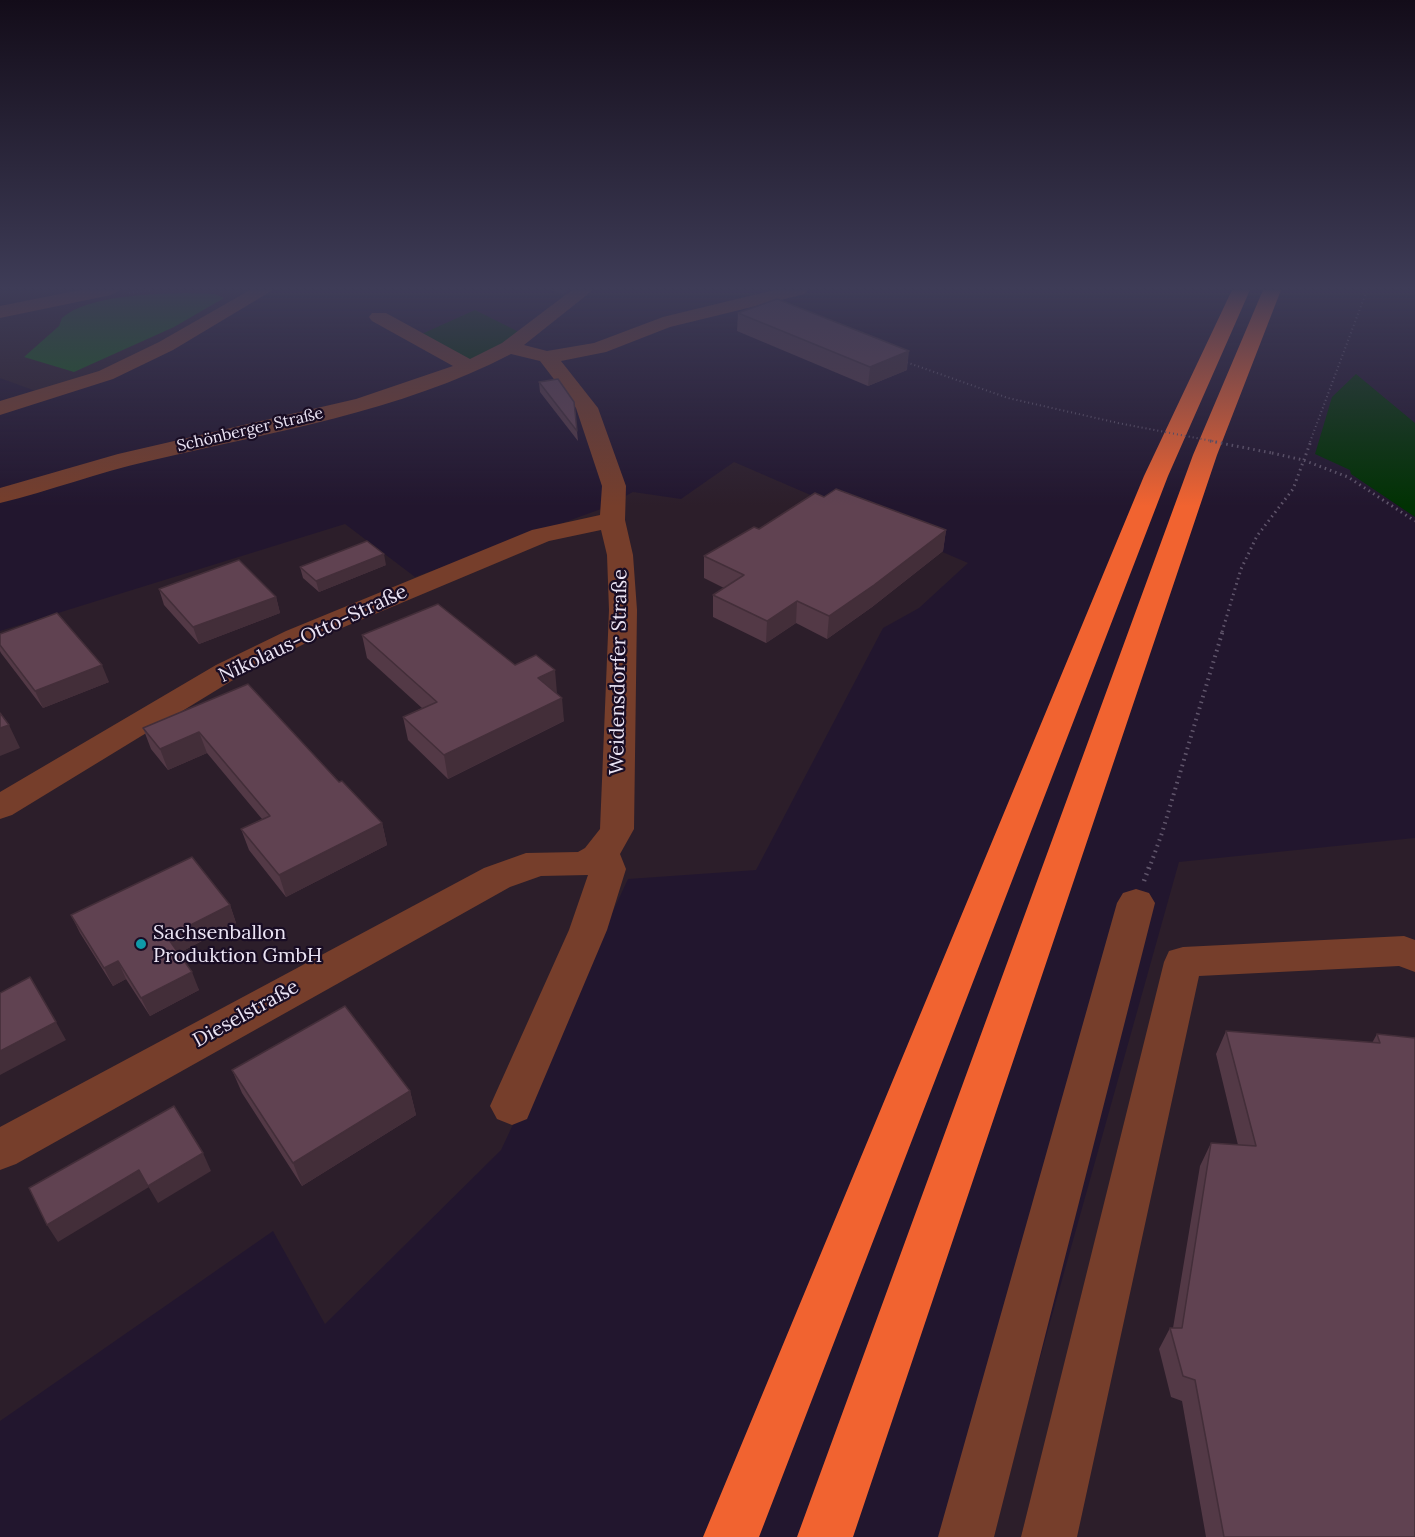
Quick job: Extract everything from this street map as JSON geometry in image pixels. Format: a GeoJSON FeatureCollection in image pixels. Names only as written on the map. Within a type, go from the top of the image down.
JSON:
{"type":"FeatureCollection","features":[{"type":"Feature","properties":{"kind":"highway"},"geometry":{"type":"LineString","coordinates":[[730,1537],[1155,476],[1208,362]]}},
{"type":"Feature","properties":{"kind":"highway"},"geometry":{"type":"LineString","coordinates":[[825,1537],[1201,467],[1243,362]]}},
{"type":"Feature","properties":{"kind":"street"},"geometry":{"type":"LineString","coordinates":[[0,408],[106,375],[133,362]]}},
{"type":"Feature","properties":{"kind":"street"},"geometry":{"type":"LineString","coordinates":[[461,362],[470,367]]}},
{"type":"Feature","properties":{"kind":"street","name":"Schönberger Straße"},"geometry":{"type":"LineString","coordinates":[[0,496],[126,459],[362,404],[480,362]]}},
{"type":"Feature","properties":{"kind":"street","name":"Weidensdorfer Straße"},"geometry":{"type":"LineString","coordinates":[[512,1106],[588,930],[608,869],[623,610],[620,555],[612,520],[614,486],[587,408],[577,392],[551,362]]}},
{"type":"Feature","properties":{"kind":"street","name":"Nikolaus-Otto-Straße"},"geometry":{"type":"LineString","coordinates":[[0,807],[227,671],[296,637],[541,535],[612,520]]}},
{"type":"Feature","properties":{"kind":"street","name":"Dieselstraße"},"geometry":{"type":"LineString","coordinates":[[0,1150],[470,891],[526,866],[569,865],[595,861],[610,842]]}},
{"type":"Feature","properties":{"kind":"street"},"geometry":{"type":"LineString","coordinates":[[966,1537],[1136,903]]}},
{"type":"Feature","properties":{"kind":"street"},"geometry":{"type":"LineString","coordinates":[[1049,1537],[1183,962],[1404,951],[1415,957]]}},
{"type":"Feature","properties":{"kind":"path"},"geometry":{"type":"LineString","coordinates":[[907,362],[1008,399],[1303,460],[1348,477],[1415,521]]}},
{"type":"Feature","properties":{"kind":"path"},"geometry":{"type":"LineString","coordinates":[[1136,903],[1162,833],[1241,569],[1257,536],[1293,489],[1340,362]]}},
{"type":"Feature","properties":{"kind":"shaded area"},"geometry":{"type":"Polygon","coordinates":[[[0,362],[123,362],[108,370],[41,393],[0,378],[0,362]]]}},
{"type":"Feature","properties":{"kind":"shaded area"},"geometry":{"type":"Polygon","coordinates":[[[734,462],[968,563],[919,608],[883,628],[756,870],[628,879],[501,1150],[325,1324],[273,1231],[0,1421],[0,631],[345,524],[415,577],[601,509],[633,492],[681,499],[734,462]]]}},
{"type":"Feature","properties":{"kind":"shaded area"},"geometry":{"type":"Polygon","coordinates":[[[1415,838],[1415,1537],[990,1537],[1179,862],[1415,838]]]}},
{"type":"Feature","properties":{"kind":"green space"},"geometry":{"type":"Polygon","coordinates":[[[40,362],[97,362],[74,372],[40,362]]]}},
{"type":"Feature","properties":{"kind":"green space"},"geometry":{"type":"Polygon","coordinates":[[[460,362],[479,362],[470,367],[460,362]]]}},
{"type":"Feature","properties":{"kind":"green space"},"geometry":{"type":"Polygon","coordinates":[[[1356,374],[1415,423],[1415,517],[1351,474],[1350,470],[1315,454],[1332,397],[1356,374]]]}},
{"type":"Feature","properties":{"kind":"building"},"geometry":{"type":"Polygon","coordinates":[[[857,362],[883,362],[870,367],[857,362]]]}},
{"type":"Feature","properties":{"kind":"building"},"geometry":{"type":"Polygon","coordinates":[[[558,379],[574,402],[577,431],[539,382],[558,379]]]}},
{"type":"Feature","properties":{"kind":"building"},"geometry":{"type":"Polygon","coordinates":[[[836,489],[946,530],[829,616],[797,601],[767,621],[713,595],[744,575],[704,556],[754,527],[759,529],[815,493],[824,497],[836,489]]]}},
{"type":"Feature","properties":{"kind":"building"},"geometry":{"type":"Polygon","coordinates":[[[367,541],[384,554],[316,581],[300,567],[367,541]]]}},
{"type":"Feature","properties":{"kind":"building"},"geometry":{"type":"Polygon","coordinates":[[[239,560],[276,597],[193,627],[159,589],[239,560]]]}},
{"type":"Feature","properties":{"kind":"building"},"geometry":{"type":"Polygon","coordinates":[[[438,604],[515,665],[536,655],[555,670],[538,678],[562,698],[444,755],[403,717],[437,702],[362,635],[438,604]]]}},
{"type":"Feature","properties":{"kind":"building"},"geometry":{"type":"Polygon","coordinates":[[[57,613],[102,665],[35,691],[0,645],[0,634],[57,613]]]}},
{"type":"Feature","properties":{"kind":"building"},"geometry":{"type":"Polygon","coordinates":[[[248,684],[339,782],[342,781],[382,823],[279,875],[241,829],[270,816],[199,732],[160,749],[143,728],[248,684]]]}},
{"type":"Feature","properties":{"kind":"building"},"geometry":{"type":"Polygon","coordinates":[[[0,713],[9,725],[0,728],[0,713]]]}},
{"type":"Feature","properties":{"kind":"building","name":"Sachsenballon Produktion GmbH"},"geometry":{"type":"Polygon","coordinates":[[[192,857],[230,905],[167,937],[192,972],[141,998],[118,961],[104,968],[71,915],[192,857]]]}},
{"type":"Feature","properties":{"kind":"building"},"geometry":{"type":"Polygon","coordinates":[[[30,977],[56,1022],[0,1051],[0,993],[30,977]]]}},
{"type":"Feature","properties":{"kind":"building"},"geometry":{"type":"Polygon","coordinates":[[[345,1006],[410,1091],[293,1163],[232,1070],[345,1006]]]}},
{"type":"Feature","properties":{"kind":"building"},"geometry":{"type":"Polygon","coordinates":[[[1226,1031],[1380,1043],[1377,1034],[1415,1038],[1415,1537],[1224,1537],[1195,1380],[1183,1376],[1170,1328],[1182,1328],[1211,1143],[1256,1146],[1226,1031]]]}},
{"type":"Feature","properties":{"kind":"building"},"geometry":{"type":"Polygon","coordinates":[[[174,1106],[203,1153],[148,1186],[139,1170],[47,1225],[29,1188],[174,1106]]]}},
{"type":"Feature","properties":{"kind":"place","name":"Sachsenballon Produktion GmbH"},"geometry":{"type":"Point","coordinates":[141,944]}}]}
